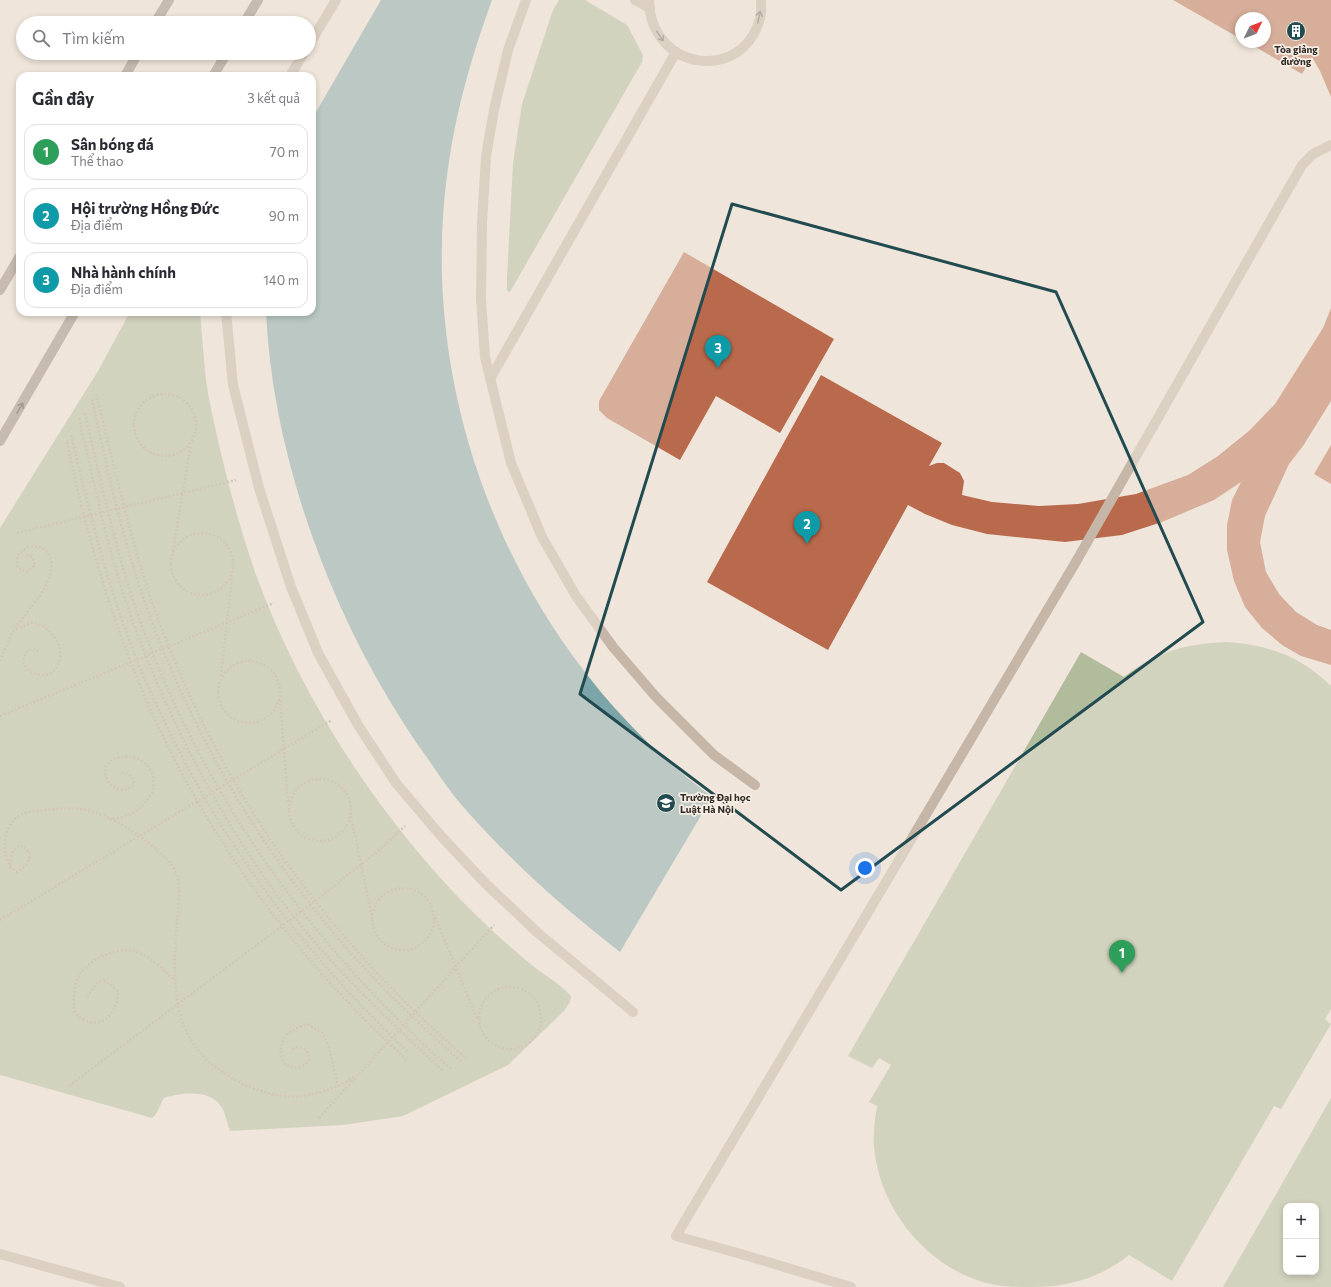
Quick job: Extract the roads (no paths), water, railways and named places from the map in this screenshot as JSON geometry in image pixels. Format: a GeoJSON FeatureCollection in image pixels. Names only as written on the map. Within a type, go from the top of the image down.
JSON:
{"type":"FeatureCollection","features":[{"type":"Feature","properties":{"kind":"main road"},"geometry":{"type":"LineString","coordinates":[[159,16],[169,0]]}},
{"type":"Feature","properties":{"kind":"main road"},"geometry":{"type":"LineString","coordinates":[[248,16],[258,0]]}},
{"type":"Feature","properties":{"kind":"main road"},"geometry":{"type":"LineString","coordinates":[[126,72],[134,60]]}},
{"type":"Feature","properties":{"kind":"main road"},"geometry":{"type":"LineString","coordinates":[[216,72],[223,60]]}},
{"type":"Feature","properties":{"kind":"main road"},"geometry":{"type":"LineString","coordinates":[[0,290],[16,263]]}},
{"type":"Feature","properties":{"kind":"main road"},"geometry":{"type":"LineString","coordinates":[[0,441],[74,316]]}},
{"type":"Feature","properties":{"kind":"street"},"geometry":{"type":"LineString","coordinates":[[316,33],[336,0]]}},
{"type":"Feature","properties":{"kind":"street"},"geometry":{"type":"LineString","coordinates":[[526,0],[508,50],[494,110],[486,156],[482,222],[481,293],[485,357],[511,463],[542,537],[576,596],[612,647],[656,697],[714,755],[755,785]]}},
{"type":"Feature","properties":{"kind":"street"},"geometry":{"type":"LineString","coordinates":[[635,0],[649,4],[651,20],[659,37],[676,52],[688,59],[707,61],[725,58],[742,49],[754,35],[760,18],[761,0]]}},
{"type":"Feature","properties":{"kind":"street"},"geometry":{"type":"LineString","coordinates":[[490,379],[676,52]]}},
{"type":"Feature","properties":{"kind":"street"},"geometry":{"type":"LineString","coordinates":[[292,72],[300,60]]}},
{"type":"Feature","properties":{"kind":"street"},"geometry":{"type":"LineString","coordinates":[[851,1287],[676,1236],[1077,560],[1302,165],[1313,154],[1331,145]]}},
{"type":"Feature","properties":{"kind":"street"},"geometry":{"type":"LineString","coordinates":[[226,316],[233,385],[258,488],[290,587],[318,653],[358,725],[396,783],[441,836],[486,884],[538,933],[633,1012]]}},
{"type":"Feature","properties":{"kind":"street"},"geometry":{"type":"LineString","coordinates":[[0,1254],[120,1287]]}},
{"type":"Feature","properties":{"kind":"water"},"geometry":{"type":"Polygon","coordinates":[[[381,0],[492,0],[471,62],[455,125],[448,168],[442,257],[448,346],[466,434],[495,518],[535,598],[585,672],[644,739],[712,797],[620,952],[556,900],[496,843],[477,823],[447,786],[395,710],[366,658],[339,603],[316,546],[297,488],[282,429],[271,370],[266,316],[316,316],[316,112],[381,0]]]}},
{"type":"Feature","properties":{"kind":"place","name":"Tòa giảng đường"},"geometry":{"type":"Point","coordinates":[1296,31]}},
{"type":"Feature","properties":{"kind":"place","name":"Nhà hành chính"},"geometry":{"type":"Point","coordinates":[718,368]}},
{"type":"Feature","properties":{"kind":"place","name":"Hội trường Hồng Đức"},"geometry":{"type":"Point","coordinates":[807,544]}},
{"type":"Feature","properties":{"kind":"place","name":"Trường Đại học Luật Hà Nội"},"geometry":{"type":"Point","coordinates":[666,803]}},
{"type":"Feature","properties":{"kind":"place","name":"Sân bóng đá"},"geometry":{"type":"Point","coordinates":[1122,973]}}]}
